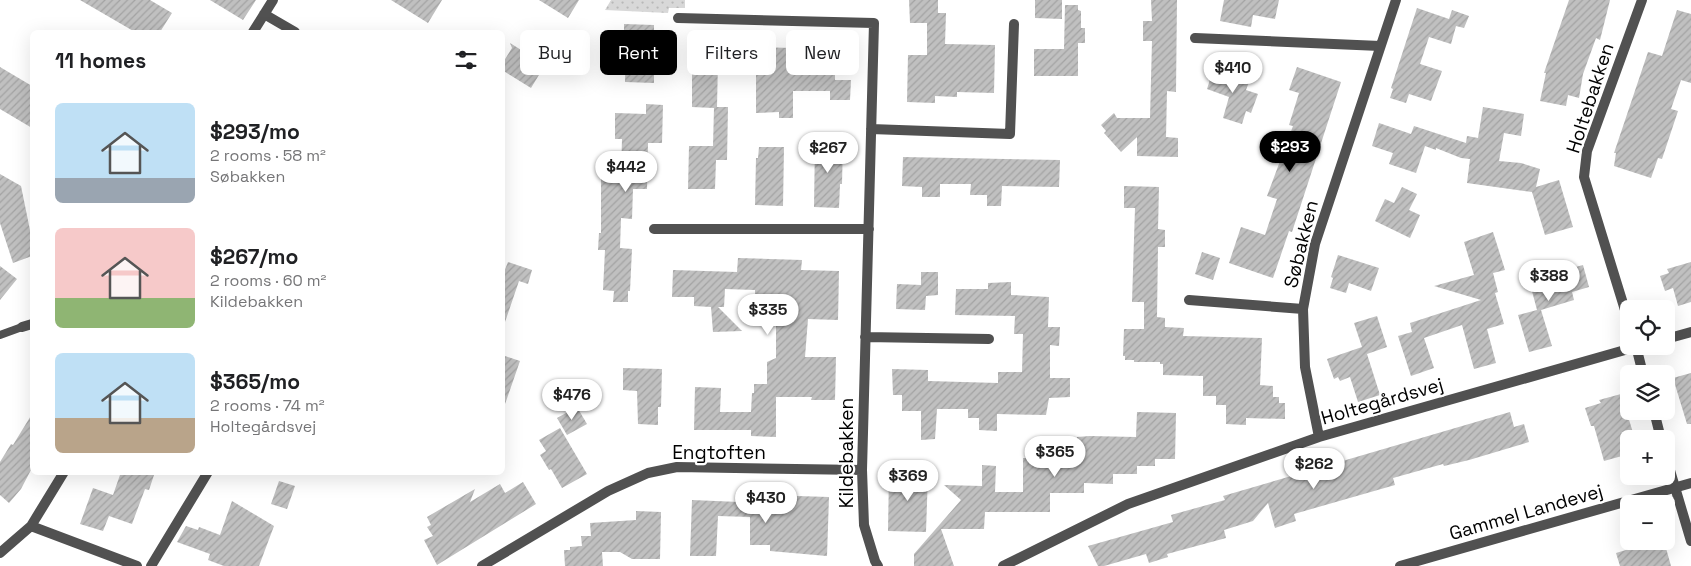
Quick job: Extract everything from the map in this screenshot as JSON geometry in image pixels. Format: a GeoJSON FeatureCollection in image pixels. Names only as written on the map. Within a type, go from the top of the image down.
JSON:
{"type":"FeatureCollection","features":[{"type":"Feature","properties":{"kind":"street"},"geometry":{"type":"LineString","coordinates":[[254,30],[272,0]]}},
{"type":"Feature","properties":{"kind":"street","name":"Søbakken"},"geometry":{"type":"LineString","coordinates":[[1319,437],[1305,367],[1303,309],[1315,244],[1396,0]]}},
{"type":"Feature","properties":{"kind":"street","name":"Holtebakken"},"geometry":{"type":"LineString","coordinates":[[1622,300],[1584,177],[1587,151],[1642,0]]}},
{"type":"Feature","properties":{"kind":"street"},"geometry":{"type":"LineString","coordinates":[[264,14],[292,30]]}},
{"type":"Feature","properties":{"kind":"street","name":"Kildebakken"},"geometry":{"type":"LineString","coordinates":[[678,18],[874,23],[862,470],[864,525],[878,566]]}},
{"type":"Feature","properties":{"kind":"street"},"geometry":{"type":"LineString","coordinates":[[871,129],[1010,134],[1014,24]]}},
{"type":"Feature","properties":{"kind":"street"},"geometry":{"type":"LineString","coordinates":[[1195,38],[1380,46]]}},
{"type":"Feature","properties":{"kind":"street"},"geometry":{"type":"LineString","coordinates":[[654,229],[868,229]]}},
{"type":"Feature","properties":{"kind":"street","name":"Søbakken"},"geometry":{"type":"LineString","coordinates":[[1189,300],[1303,309]]}},
{"type":"Feature","properties":{"kind":"street"},"geometry":{"type":"LineString","coordinates":[[22,327],[30,325]]}},
{"type":"Feature","properties":{"kind":"street"},"geometry":{"type":"LineString","coordinates":[[1675,336],[1691,332]]}},
{"type":"Feature","properties":{"kind":"street"},"geometry":{"type":"LineString","coordinates":[[865,337],[989,339]]}},
{"type":"Feature","properties":{"kind":"street","name":"Holtegårdsvej"},"geometry":{"type":"LineString","coordinates":[[1003,566],[1128,504],[1319,437],[1620,351]]}},
{"type":"Feature","properties":{"kind":"street","name":"Engtoften"},"geometry":{"type":"LineString","coordinates":[[482,566],[608,491],[648,473],[677,467],[862,470]]}},
{"type":"Feature","properties":{"kind":"street"},"geometry":{"type":"LineString","coordinates":[[0,553],[31,526],[62,475]]}},
{"type":"Feature","properties":{"kind":"street"},"geometry":{"type":"LineString","coordinates":[[151,566],[206,475]]}},
{"type":"Feature","properties":{"kind":"street","name":"Gammel Landevej"},"geometry":{"type":"LineString","coordinates":[[1400,566],[1691,483]]}},
{"type":"Feature","properties":{"kind":"street"},"geometry":{"type":"LineString","coordinates":[[1674,485],[1691,540]]}},
{"type":"Feature","properties":{"kind":"street"},"geometry":{"type":"LineString","coordinates":[[31,526],[137,566]]}},
{"type":"Feature","properties":{"kind":"lane"},"geometry":{"type":"LineString","coordinates":[[0,335],[22,327]]}},
{"type":"Feature","properties":{"kind":"shaded area"},"geometry":{"type":"Polygon","coordinates":[[[611,0],[685,0],[685,8],[669,8],[668,13],[605,10],[611,0]]]}},
{"type":"Feature","properties":{"kind":"building"},"geometry":{"type":"Polygon","coordinates":[[[80,0],[150,0],[172,13],[161,30],[132,30],[80,0]]]}},
{"type":"Feature","properties":{"kind":"building"},"geometry":{"type":"Polygon","coordinates":[[[210,0],[256,0],[243,20],[210,0]]]}},
{"type":"Feature","properties":{"kind":"building"},"geometry":{"type":"Polygon","coordinates":[[[391,0],[442,0],[428,23],[391,0]]]}},
{"type":"Feature","properties":{"kind":"building"},"geometry":{"type":"Polygon","coordinates":[[[539,0],[579,0],[568,18],[539,0]]]}},
{"type":"Feature","properties":{"kind":"building"},"geometry":{"type":"Polygon","coordinates":[[[909,0],[938,0],[938,13],[946,13],[945,44],[995,45],[994,93],[957,92],[957,97],[935,96],[935,103],[907,102],[908,55],[927,55],[927,23],[910,23],[909,0]]]}},
{"type":"Feature","properties":{"kind":"building"},"geometry":{"type":"Polygon","coordinates":[[[1035,0],[1062,0],[1062,19],[1035,18],[1035,0]]]}},
{"type":"Feature","properties":{"kind":"building"},"geometry":{"type":"Polygon","coordinates":[[[1151,0],[1177,0],[1176,92],[1167,91],[1166,137],[1178,138],[1178,157],[1137,156],[1137,137],[1121,152],[1104,133],[1106,131],[1101,125],[1114,113],[1117,118],[1150,118],[1152,41],[1143,41],[1143,21],[1152,21],[1151,0]]]}},
{"type":"Feature","properties":{"kind":"building"},"geometry":{"type":"Polygon","coordinates":[[[1224,0],[1279,0],[1275,19],[1253,15],[1251,27],[1220,21],[1224,0]]]}},
{"type":"Feature","properties":{"kind":"building"},"geometry":{"type":"Polygon","coordinates":[[[1569,0],[1610,0],[1600,40],[1596,38],[1583,74],[1579,98],[1568,95],[1566,106],[1540,101],[1546,73],[1544,73],[1569,0]]]}},
{"type":"Feature","properties":{"kind":"building"},"geometry":{"type":"Polygon","coordinates":[[[1065,5],[1078,5],[1078,10],[1081,11],[1081,28],[1085,28],[1085,43],[1078,43],[1078,76],[1034,76],[1034,49],[1064,49],[1065,5]]]}},
{"type":"Feature","properties":{"kind":"building"},"geometry":{"type":"Polygon","coordinates":[[[1417,8],[1449,19],[1452,10],[1469,16],[1464,28],[1456,26],[1451,44],[1429,37],[1420,64],[1442,71],[1431,101],[1409,94],[1406,103],[1390,98],[1393,89],[1391,88],[1417,8]]]}},
{"type":"Feature","properties":{"kind":"building"},"geometry":{"type":"Polygon","coordinates":[[[1677,10],[1691,14],[1691,83],[1681,80],[1671,109],[1678,111],[1662,159],[1658,158],[1651,178],[1614,166],[1616,153],[1614,153],[1648,52],[1662,56],[1677,10]]]}},
{"type":"Feature","properties":{"kind":"building"},"geometry":{"type":"Polygon","coordinates":[[[624,24],[654,25],[654,30],[624,30],[624,24]]]}},
{"type":"Feature","properties":{"kind":"building"},"geometry":{"type":"Polygon","coordinates":[[[510,43],[520,49],[520,75],[539,75],[531,88],[505,72],[505,59],[512,48],[510,43]]]}},
{"type":"Feature","properties":{"kind":"building"},"geometry":{"type":"Polygon","coordinates":[[[776,48],[786,48],[786,75],[835,75],[835,80],[851,80],[850,100],[830,100],[830,91],[793,91],[793,118],[779,118],[779,112],[756,113],[756,75],[776,75],[776,48]]]}},
{"type":"Feature","properties":{"kind":"building"},"geometry":{"type":"Polygon","coordinates":[[[0,67],[30,85],[30,127],[0,109],[0,67]]]}},
{"type":"Feature","properties":{"kind":"building"},"geometry":{"type":"Polygon","coordinates":[[[1214,67],[1250,79],[1246,90],[1258,94],[1251,113],[1246,111],[1242,124],[1223,118],[1229,97],[1207,89],[1214,67]]]}},
{"type":"Feature","properties":{"kind":"building"},"geometry":{"type":"Polygon","coordinates":[[[1297,67],[1341,82],[1292,232],[1289,231],[1273,278],[1229,263],[1241,227],[1265,235],[1277,199],[1267,196],[1293,126],[1289,125],[1299,93],[1289,90],[1297,67]]]}},
{"type":"Feature","properties":{"kind":"building"},"geometry":{"type":"Polygon","coordinates":[[[625,75],[654,75],[654,83],[625,82],[625,75]]]}},
{"type":"Feature","properties":{"kind":"building"},"geometry":{"type":"Polygon","coordinates":[[[692,75],[718,75],[717,107],[728,107],[727,160],[716,160],[715,189],[688,189],[689,146],[713,146],[714,108],[692,107],[692,75]]]}},
{"type":"Feature","properties":{"kind":"building"},"geometry":{"type":"Polygon","coordinates":[[[646,104],[663,105],[662,143],[648,143],[647,189],[633,189],[632,219],[621,218],[620,248],[632,249],[630,291],[628,291],[628,302],[613,302],[614,291],[603,290],[605,250],[598,250],[599,233],[601,233],[601,172],[621,172],[622,139],[615,139],[615,113],[646,114],[646,104]]]}},
{"type":"Feature","properties":{"kind":"building"},"geometry":{"type":"Polygon","coordinates":[[[1483,107],[1524,114],[1521,136],[1504,133],[1499,161],[1521,163],[1540,169],[1536,187],[1559,180],[1573,227],[1545,235],[1532,192],[1467,183],[1470,159],[1461,158],[1436,148],[1436,150],[1425,146],[1416,173],[1389,164],[1393,153],[1372,146],[1379,123],[1411,134],[1414,126],[1466,143],[1467,136],[1478,138],[1483,107]]]}},
{"type":"Feature","properties":{"kind":"building"},"geometry":{"type":"Polygon","coordinates":[[[815,141],[843,141],[842,184],[840,184],[839,208],[814,207],[815,141]]]}},
{"type":"Feature","properties":{"kind":"building"},"geometry":{"type":"Polygon","coordinates":[[[759,147],[784,147],[783,206],[755,205],[756,158],[758,158],[759,147]]]}},
{"type":"Feature","properties":{"kind":"building"},"geometry":{"type":"Polygon","coordinates":[[[903,157],[1060,160],[1059,187],[1002,186],[1001,206],[987,206],[987,195],[970,195],[971,184],[940,184],[940,197],[922,197],[922,187],[902,186],[903,157]]]}},
{"type":"Feature","properties":{"kind":"building"},"geometry":{"type":"Polygon","coordinates":[[[0,174],[21,186],[30,230],[30,257],[13,263],[0,223],[0,174]]]}},
{"type":"Feature","properties":{"kind":"building"},"geometry":{"type":"Polygon","coordinates":[[[1124,186],[1159,187],[1158,229],[1165,230],[1165,247],[1158,247],[1157,317],[1165,318],[1165,327],[1184,328],[1183,336],[1262,338],[1260,385],[1273,386],[1273,397],[1279,397],[1279,403],[1285,403],[1285,419],[1246,418],[1246,425],[1226,424],[1226,405],[1216,405],[1216,396],[1203,396],[1203,376],[1163,375],[1163,364],[1160,364],[1160,362],[1125,360],[1125,356],[1123,356],[1124,329],[1144,329],[1144,302],[1132,302],[1135,208],[1124,208],[1124,186]]]}},
{"type":"Feature","properties":{"kind":"building"},"geometry":{"type":"Polygon","coordinates":[[[1402,187],[1417,194],[1409,210],[1420,215],[1410,238],[1375,221],[1385,199],[1394,203],[1402,187]]]}},
{"type":"Feature","properties":{"kind":"building"},"geometry":{"type":"Polygon","coordinates":[[[1493,232],[1505,270],[1493,273],[1498,292],[1495,293],[1504,324],[1487,329],[1496,363],[1474,369],[1462,325],[1424,338],[1434,368],[1411,376],[1398,336],[1412,332],[1410,323],[1481,300],[1434,286],[1474,275],[1464,242],[1493,232]]]}},
{"type":"Feature","properties":{"kind":"building"},"geometry":{"type":"Polygon","coordinates":[[[1202,252],[1220,258],[1213,280],[1195,274],[1202,252]]]}},
{"type":"Feature","properties":{"kind":"building"},"geometry":{"type":"Polygon","coordinates":[[[1338,255],[1379,268],[1371,291],[1349,283],[1346,293],[1330,288],[1333,278],[1331,277],[1338,255]]]}},
{"type":"Feature","properties":{"kind":"building"},"geometry":{"type":"Polygon","coordinates":[[[738,258],[802,260],[801,270],[839,271],[838,320],[808,319],[805,357],[836,357],[835,400],[811,400],[812,397],[776,397],[776,437],[751,436],[751,430],[694,430],[695,387],[721,388],[720,412],[751,412],[754,384],[767,384],[767,362],[776,358],[774,310],[755,310],[755,290],[725,289],[724,307],[718,307],[742,331],[713,332],[711,307],[694,306],[694,297],[672,297],[673,270],[737,272],[738,258]]]}},
{"type":"Feature","properties":{"kind":"building"},"geometry":{"type":"Polygon","coordinates":[[[508,262],[532,270],[528,284],[519,281],[505,322],[505,270],[508,262]]]}},
{"type":"Feature","properties":{"kind":"building"},"geometry":{"type":"Polygon","coordinates":[[[1691,262],[1691,302],[1678,306],[1673,288],[1665,291],[1660,276],[1669,273],[1667,269],[1691,262]]]}},
{"type":"Feature","properties":{"kind":"building"},"geometry":{"type":"Polygon","coordinates":[[[1583,265],[1589,287],[1572,292],[1574,300],[1541,310],[1552,346],[1529,352],[1518,315],[1537,310],[1528,276],[1542,273],[1543,276],[1583,265]]]}},
{"type":"Feature","properties":{"kind":"building"},"geometry":{"type":"Polygon","coordinates":[[[0,266],[17,279],[0,300],[0,266]]]}},
{"type":"Feature","properties":{"kind":"building"},"geometry":{"type":"Polygon","coordinates":[[[921,272],[938,272],[938,295],[926,296],[925,310],[896,309],[897,284],[921,285],[921,272]]]}},
{"type":"Feature","properties":{"kind":"building"},"geometry":{"type":"Polygon","coordinates":[[[1011,282],[1011,295],[1049,297],[1048,327],[1060,327],[1059,346],[1050,345],[1050,378],[1070,378],[1070,397],[1049,398],[1046,415],[997,414],[997,431],[979,430],[979,418],[968,418],[968,409],[937,409],[935,439],[921,440],[921,411],[902,411],[902,395],[893,395],[892,369],[928,370],[928,381],[998,383],[998,372],[1022,372],[1023,334],[1014,334],[1015,316],[955,315],[956,289],[988,289],[988,283],[1011,282]]]}},
{"type":"Feature","properties":{"kind":"building"},"geometry":{"type":"Polygon","coordinates":[[[1377,316],[1387,347],[1367,354],[1380,395],[1358,402],[1350,377],[1340,381],[1338,377],[1334,379],[1327,359],[1362,347],[1354,323],[1377,316]]]}},
{"type":"Feature","properties":{"kind":"building"},"geometry":{"type":"Polygon","coordinates":[[[505,356],[520,361],[505,404],[505,356]]]}},
{"type":"Feature","properties":{"kind":"building"},"geometry":{"type":"Polygon","coordinates":[[[623,368],[662,369],[661,407],[658,407],[658,425],[638,424],[637,391],[623,390],[623,368]]]}},
{"type":"Feature","properties":{"kind":"building"},"geometry":{"type":"Polygon","coordinates":[[[1691,373],[1691,424],[1687,424],[1675,385],[1675,377],[1691,373]]]}},
{"type":"Feature","properties":{"kind":"building"},"geometry":{"type":"Polygon","coordinates":[[[1620,394],[1620,420],[1629,420],[1632,430],[1620,430],[1620,457],[1604,461],[1594,426],[1591,426],[1585,408],[1601,403],[1599,400],[1620,394]]]}},
{"type":"Feature","properties":{"kind":"building"},"geometry":{"type":"Polygon","coordinates":[[[577,407],[587,424],[567,435],[557,418],[577,407]]]}},
{"type":"Feature","properties":{"kind":"building"},"geometry":{"type":"Polygon","coordinates":[[[1137,412],[1176,413],[1175,459],[1155,459],[1155,466],[1137,466],[1137,474],[1113,474],[1113,484],[1084,483],[1084,493],[1050,493],[1050,512],[985,512],[984,529],[941,529],[954,566],[914,566],[914,554],[961,500],[944,485],[982,486],[982,465],[996,466],[995,492],[1023,492],[1023,458],[1036,458],[1036,442],[1077,442],[1077,437],[1090,436],[1136,437],[1137,412]]]}},
{"type":"Feature","properties":{"kind":"building"},"geometry":{"type":"Polygon","coordinates":[[[1510,412],[1514,427],[1524,424],[1529,442],[1469,460],[1444,466],[1443,464],[1393,478],[1395,485],[1294,514],[1296,521],[1275,528],[1268,503],[1253,521],[1224,530],[1226,538],[1167,554],[1168,557],[1149,563],[1146,554],[1098,566],[1088,546],[1173,522],[1171,515],[1225,500],[1223,496],[1510,412]]]}},
{"type":"Feature","properties":{"kind":"building"},"geometry":{"type":"Polygon","coordinates":[[[30,417],[30,472],[21,489],[9,503],[0,495],[0,462],[11,444],[13,445],[30,417]]]}},
{"type":"Feature","properties":{"kind":"building"},"geometry":{"type":"Polygon","coordinates":[[[560,428],[587,474],[562,488],[540,455],[546,451],[539,440],[560,428]]]}},
{"type":"Feature","properties":{"kind":"building"},"geometry":{"type":"Polygon","coordinates":[[[889,473],[928,474],[926,532],[888,531],[889,473]]]}},
{"type":"Feature","properties":{"kind":"building"},"geometry":{"type":"Polygon","coordinates":[[[120,475],[154,475],[149,490],[145,489],[132,524],[109,516],[103,531],[80,524],[93,488],[113,495],[120,475]]]}},
{"type":"Feature","properties":{"kind":"building"},"geometry":{"type":"Polygon","coordinates":[[[279,481],[295,486],[287,509],[271,504],[279,481]]]}},
{"type":"Feature","properties":{"kind":"building"},"geometry":{"type":"Polygon","coordinates":[[[523,482],[536,504],[437,565],[424,540],[433,536],[427,527],[431,525],[427,517],[475,489],[470,502],[500,484],[505,493],[523,482]]]}},
{"type":"Feature","properties":{"kind":"building"},"geometry":{"type":"Polygon","coordinates":[[[797,496],[829,497],[827,556],[770,551],[770,545],[750,545],[750,517],[718,516],[716,556],[690,556],[692,500],[739,502],[739,499],[797,501],[797,496]]]}},
{"type":"Feature","properties":{"kind":"building"},"geometry":{"type":"Polygon","coordinates":[[[232,501],[274,526],[259,566],[224,566],[208,560],[210,554],[177,542],[186,526],[198,530],[199,527],[220,535],[232,501]]]}},
{"type":"Feature","properties":{"kind":"building"},"geometry":{"type":"Polygon","coordinates":[[[636,511],[661,512],[660,559],[632,559],[620,552],[602,552],[603,566],[565,566],[564,550],[570,550],[570,547],[582,546],[581,536],[591,536],[590,523],[636,520],[636,511]]]}},
{"type":"Feature","properties":{"kind":"building"},"geometry":{"type":"Polygon","coordinates":[[[1626,550],[1667,550],[1671,566],[1620,566],[1616,553],[1626,550]]]}}]}
